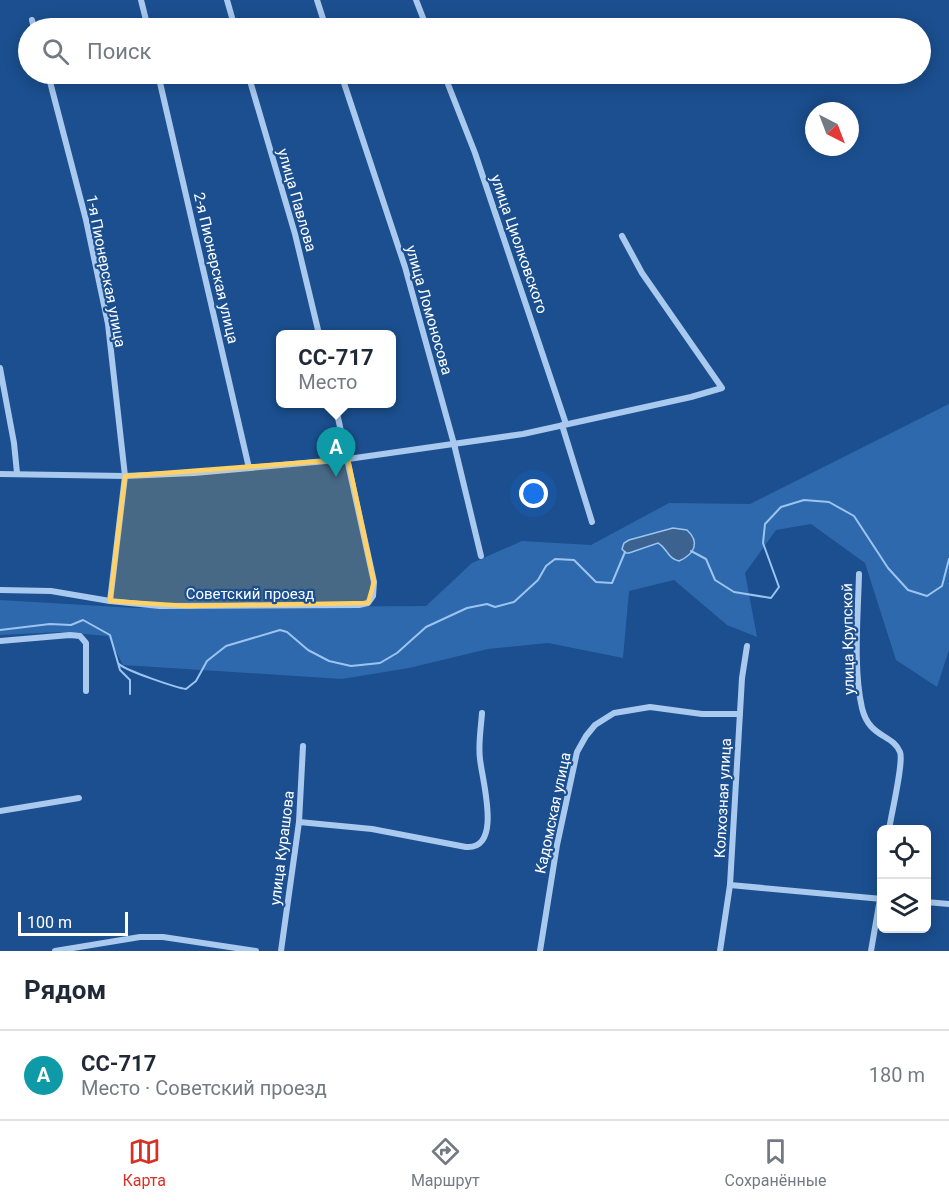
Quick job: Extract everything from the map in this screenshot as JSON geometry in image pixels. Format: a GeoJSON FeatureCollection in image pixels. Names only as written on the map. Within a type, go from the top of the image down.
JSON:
{"type":"FeatureCollection","features":[{"type":"Feature","properties":{"kind":"street"},"geometry":{"type":"LineString","coordinates":[[141,0],[146,18]]}},
{"type":"Feature","properties":{"kind":"street"},"geometry":{"type":"LineString","coordinates":[[227,0],[232,18]]}},
{"type":"Feature","properties":{"kind":"street"},"geometry":{"type":"LineString","coordinates":[[317,0],[323,18]]}},
{"type":"Feature","properties":{"kind":"street"},"geometry":{"type":"LineString","coordinates":[[416,0],[423,18]]}},
{"type":"Feature","properties":{"kind":"street","name":"1-я Пионерская улица"},"geometry":{"type":"LineString","coordinates":[[51,84],[86,220],[108,324],[125,476]]}},
{"type":"Feature","properties":{"kind":"street","name":"2-я Пионерская улица"},"geometry":{"type":"LineString","coordinates":[[160,84],[249,468]]}},
{"type":"Feature","properties":{"kind":"street","name":"улица Павлова"},"geometry":{"type":"LineString","coordinates":[[251,84],[295,234],[318,330]]}},
{"type":"Feature","properties":{"kind":"street","name":"улица Ломоносова"},"geometry":{"type":"LineString","coordinates":[[344,84],[405,267],[454,444],[481,556]]}},
{"type":"Feature","properties":{"kind":"street","name":"улица Циолковского"},"geometry":{"type":"LineString","coordinates":[[448,84],[479,164],[564,424],[592,522]]}},
{"type":"Feature","properties":{"kind":"street"},"geometry":{"type":"LineString","coordinates":[[0,474],[125,476],[194,473],[348,459],[523,434],[722,388],[642,273],[622,236]]}},
{"type":"Feature","properties":{"kind":"street"},"geometry":{"type":"LineString","coordinates":[[0,368],[14,443],[17,473]]}},
{"type":"Feature","properties":{"kind":"street"},"geometry":{"type":"LineString","coordinates":[[336,408],[348,459]]}},
{"type":"Feature","properties":{"kind":"street","name":"Советский проезд"},"geometry":{"type":"LineString","coordinates":[[110,601],[187,606],[359,605],[368,603],[374,597],[374,582],[348,459]]}},
{"type":"Feature","properties":{"kind":"street"},"geometry":{"type":"LineString","coordinates":[[0,590],[51,591],[110,601],[125,476]]}},
{"type":"Feature","properties":{"kind":"street","name":"улица Крупской"},"geometry":{"type":"LineString","coordinates":[[859,574],[858,674],[863,711],[872,729],[896,746],[902,758],[890,825]]}},
{"type":"Feature","properties":{"kind":"street"},"geometry":{"type":"LineString","coordinates":[[0,641],[80,636],[86,643],[86,691]]}},
{"type":"Feature","properties":{"kind":"street","name":"Колхозная улица"},"geometry":{"type":"LineString","coordinates":[[720,951],[730,885],[742,678],[747,646]]}},
{"type":"Feature","properties":{"kind":"street","name":"Кадомская улица"},"geometry":{"type":"LineString","coordinates":[[540,951],[557,845],[578,752],[591,730],[605,717],[650,707],[702,714],[740,714]]}},
{"type":"Feature","properties":{"kind":"street"},"geometry":{"type":"LineString","coordinates":[[299,822],[372,830],[466,847],[480,844],[488,831],[486,794],[480,760],[482,713]]}},
{"type":"Feature","properties":{"kind":"street","name":"улица Курашова"},"geometry":{"type":"LineString","coordinates":[[281,951],[299,822],[303,746]]}},
{"type":"Feature","properties":{"kind":"street"},"geometry":{"type":"LineString","coordinates":[[0,811],[79,798]]}},
{"type":"Feature","properties":{"kind":"street"},"geometry":{"type":"LineString","coordinates":[[730,885],[877,899]]}},
{"type":"Feature","properties":{"kind":"street"},"geometry":{"type":"LineString","coordinates":[[931,902],[949,904]]}},
{"type":"Feature","properties":{"kind":"street"},"geometry":{"type":"LineString","coordinates":[[871,951],[877,920]]}},
{"type":"Feature","properties":{"kind":"street"},"geometry":{"type":"LineString","coordinates":[[55,951],[140,937],[187,939],[256,951]]}},
{"type":"Feature","properties":{"kind":"highlighted area"},"geometry":{"type":"Polygon","coordinates":[[[348,459],[374,582],[368,603],[187,606],[110,601],[125,476],[348,459]]]}},
{"type":"Feature","properties":{"kind":"shaded area"},"geometry":{"type":"Polygon","coordinates":[[[949,404],[949,650],[937,687],[896,660],[865,563],[811,524],[776,530],[745,573],[757,637],[727,625],[674,580],[629,591],[623,658],[548,643],[488,649],[409,668],[342,679],[123,665],[108,636],[60,632],[0,635],[0,600],[135,608],[426,606],[472,563],[522,541],[591,545],[669,503],[750,504],[949,404]]]}},
{"type":"Feature","properties":{"kind":"shaded area"},"geometry":{"type":"Polygon","coordinates":[[[673,528],[687,530],[694,543],[689,555],[679,561],[672,558],[658,543],[629,553],[622,549],[624,543],[629,540],[673,528]]]}},
{"type":"Feature","properties":{"kind":"waterway"},"geometry":{"type":"LineString","coordinates":[[691,551],[706,559],[715,580],[734,592],[771,598],[779,587],[763,543],[765,524],[781,507],[804,500],[829,502],[854,516],[888,568],[908,590],[927,596],[942,586],[949,559]]}},
{"type":"Feature","properties":{"kind":"waterway"},"geometry":{"type":"LineString","coordinates":[[119,664],[140,674],[186,689],[196,681],[207,661],[226,646],[280,630],[287,632],[308,650],[329,661],[351,666],[380,663],[397,653],[426,627],[467,608],[487,604],[495,607],[514,602],[538,580],[546,566],[555,559],[574,560],[596,582],[612,583],[625,552]]}},
{"type":"Feature","properties":{"kind":"waterway"},"geometry":{"type":"LineString","coordinates":[[0,630],[50,624],[71,625],[83,620],[110,635],[120,670],[130,680],[130,694]]}},
{"type":"Feature","properties":{"kind":"place","name":"СС-717"},"geometry":{"type":"Point","coordinates":[336,477]}}]}
